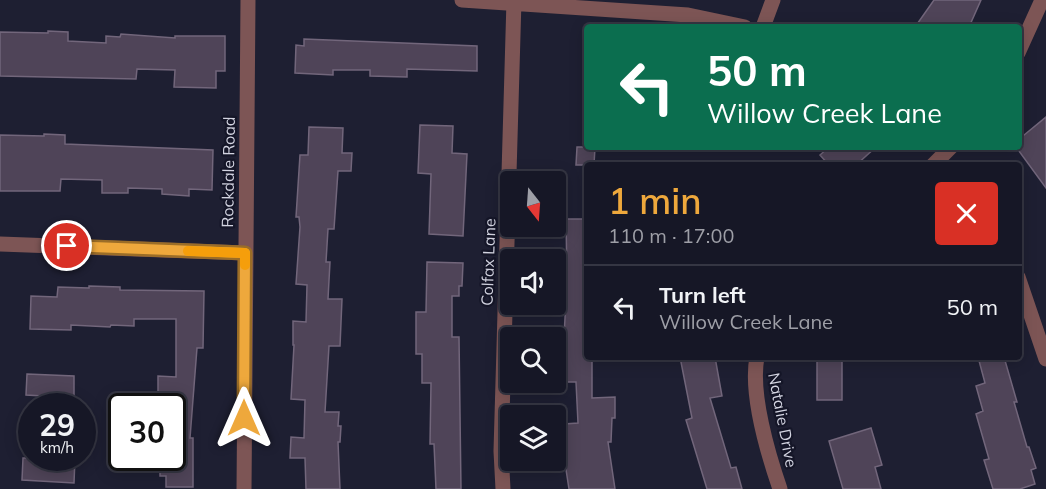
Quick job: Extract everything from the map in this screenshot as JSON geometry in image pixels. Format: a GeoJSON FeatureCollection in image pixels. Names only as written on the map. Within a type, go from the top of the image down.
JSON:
{"type":"FeatureCollection","features":[{"type":"Feature","properties":{"kind":"street","name":"Rockdale Road"},"geometry":{"type":"LineString","coordinates":[[244,489],[248,0]]}},
{"type":"Feature","properties":{"kind":"street"},"geometry":{"type":"LineString","coordinates":[[462,0],[688,15],[731,24]]}},
{"type":"Feature","properties":{"kind":"street"},"geometry":{"type":"LineString","coordinates":[[764,24],[773,0]]}},
{"type":"Feature","properties":{"kind":"street"},"geometry":{"type":"LineString","coordinates":[[1022,44],[1042,0]]}},
{"type":"Feature","properties":{"kind":"street","name":"Colfax Lane"},"geometry":{"type":"LineString","coordinates":[[503,489],[501,451],[514,2]]}},
{"type":"Feature","properties":{"kind":"street"},"geometry":{"type":"LineString","coordinates":[[0,244],[245,253]]}},
{"type":"Feature","properties":{"kind":"street"},"geometry":{"type":"LineString","coordinates":[[1022,289],[1046,359]]}},
{"type":"Feature","properties":{"kind":"street","name":"Natalie Drive"},"geometry":{"type":"LineString","coordinates":[[757,360],[755,370],[761,418],[780,489]]}},
{"type":"Feature","properties":{"kind":"building"},"geometry":{"type":"Polygon","coordinates":[[[934,0],[981,0],[970,24],[917,24],[934,0]]]}},
{"type":"Feature","properties":{"kind":"building"},"geometry":{"type":"Polygon","coordinates":[[[48,31],[68,32],[68,41],[106,43],[106,36],[120,37],[121,34],[175,38],[175,36],[225,36],[225,71],[216,71],[216,88],[174,87],[175,70],[137,69],[136,79],[0,76],[0,32],[48,33],[48,31]]]}},
{"type":"Feature","properties":{"kind":"building"},"geometry":{"type":"Polygon","coordinates":[[[304,39],[477,46],[477,71],[407,69],[407,77],[370,76],[370,70],[333,70],[333,75],[295,73],[296,45],[304,46],[304,39]]]}},
{"type":"Feature","properties":{"kind":"building"},"geometry":{"type":"Polygon","coordinates":[[[1046,117],[1046,188],[1018,150],[1022,150],[1022,137],[1046,117]]]}},
{"type":"Feature","properties":{"kind":"building"},"geometry":{"type":"Polygon","coordinates":[[[420,125],[453,126],[452,153],[467,154],[463,236],[429,234],[431,174],[418,173],[420,125]]]}},
{"type":"Feature","properties":{"kind":"building"},"geometry":{"type":"Polygon","coordinates":[[[309,127],[343,128],[342,153],[352,153],[351,171],[338,171],[334,229],[328,229],[326,262],[330,262],[328,299],[342,299],[340,346],[329,346],[325,412],[339,412],[338,426],[341,426],[340,442],[338,442],[340,489],[306,489],[305,458],[290,458],[291,437],[304,438],[305,400],[291,399],[293,321],[306,322],[307,285],[296,284],[300,227],[299,217],[296,217],[300,155],[308,155],[309,127]]]}},
{"type":"Feature","properties":{"kind":"building"},"geometry":{"type":"Polygon","coordinates":[[[44,134],[65,135],[65,144],[213,150],[212,190],[189,189],[189,196],[162,194],[162,189],[128,188],[128,193],[102,193],[102,180],[61,179],[60,191],[0,191],[0,135],[44,136],[44,134]]]}},
{"type":"Feature","properties":{"kind":"building"},"geometry":{"type":"Polygon","coordinates":[[[577,147],[595,150],[594,162],[576,165],[577,147]]]}},
{"type":"Feature","properties":{"kind":"building"},"geometry":{"type":"Polygon","coordinates":[[[826,150],[873,150],[859,162],[826,162],[820,155],[826,150]]]}},
{"type":"Feature","properties":{"kind":"building"},"geometry":{"type":"Polygon","coordinates":[[[566,219],[584,219],[584,360],[592,361],[592,398],[615,397],[615,418],[612,418],[611,442],[608,442],[615,489],[569,489],[566,470],[566,424],[578,423],[576,382],[566,382],[566,219]]]}},
{"type":"Feature","properties":{"kind":"building"},"geometry":{"type":"Polygon","coordinates":[[[427,262],[463,263],[459,296],[452,296],[452,337],[459,337],[461,489],[436,489],[434,444],[430,444],[431,383],[422,383],[422,354],[416,354],[416,312],[426,312],[427,262]]]}},
{"type":"Feature","properties":{"kind":"building"},"geometry":{"type":"Polygon","coordinates":[[[89,286],[120,287],[120,290],[204,291],[203,348],[197,348],[190,438],[193,438],[193,487],[166,487],[166,476],[160,476],[160,471],[186,471],[186,393],[158,393],[158,376],[176,377],[176,319],[134,319],[134,326],[71,325],[71,330],[30,329],[31,296],[57,297],[58,287],[89,288],[89,286]]]}},
{"type":"Feature","properties":{"kind":"building"},"geometry":{"type":"Polygon","coordinates":[[[681,360],[716,360],[722,396],[710,398],[731,468],[736,467],[742,489],[707,489],[686,420],[692,418],[681,360]]]}},
{"type":"Feature","properties":{"kind":"building"},"geometry":{"type":"Polygon","coordinates":[[[817,360],[842,360],[842,400],[817,400],[817,360]]]}},
{"type":"Feature","properties":{"kind":"building"},"geometry":{"type":"Polygon","coordinates":[[[979,360],[1005,360],[1017,402],[1014,402],[1027,447],[1029,447],[1036,468],[1031,470],[1035,484],[1020,489],[993,489],[984,460],[989,459],[976,414],[983,411],[976,386],[985,383],[979,360]]]}},
{"type":"Feature","properties":{"kind":"building"},"geometry":{"type":"Polygon","coordinates":[[[27,374],[74,376],[74,393],[26,393],[27,374]]]}},
{"type":"Feature","properties":{"kind":"building"},"geometry":{"type":"Polygon","coordinates":[[[871,428],[882,465],[875,467],[881,489],[843,489],[829,441],[871,428]]]}},
{"type":"Feature","properties":{"kind":"building"},"geometry":{"type":"Polygon","coordinates":[[[22,471],[74,471],[74,483],[22,480],[22,471]]]}},
{"type":"Feature","properties":{"kind":"slow traffic"},"geometry":{"type":"LineString","coordinates":[[188,251],[245,253],[245,265]]}},
{"type":"Feature","properties":{"kind":"route"},"geometry":{"type":"LineString","coordinates":[[67,246],[245,253],[244,418]]}}]}
